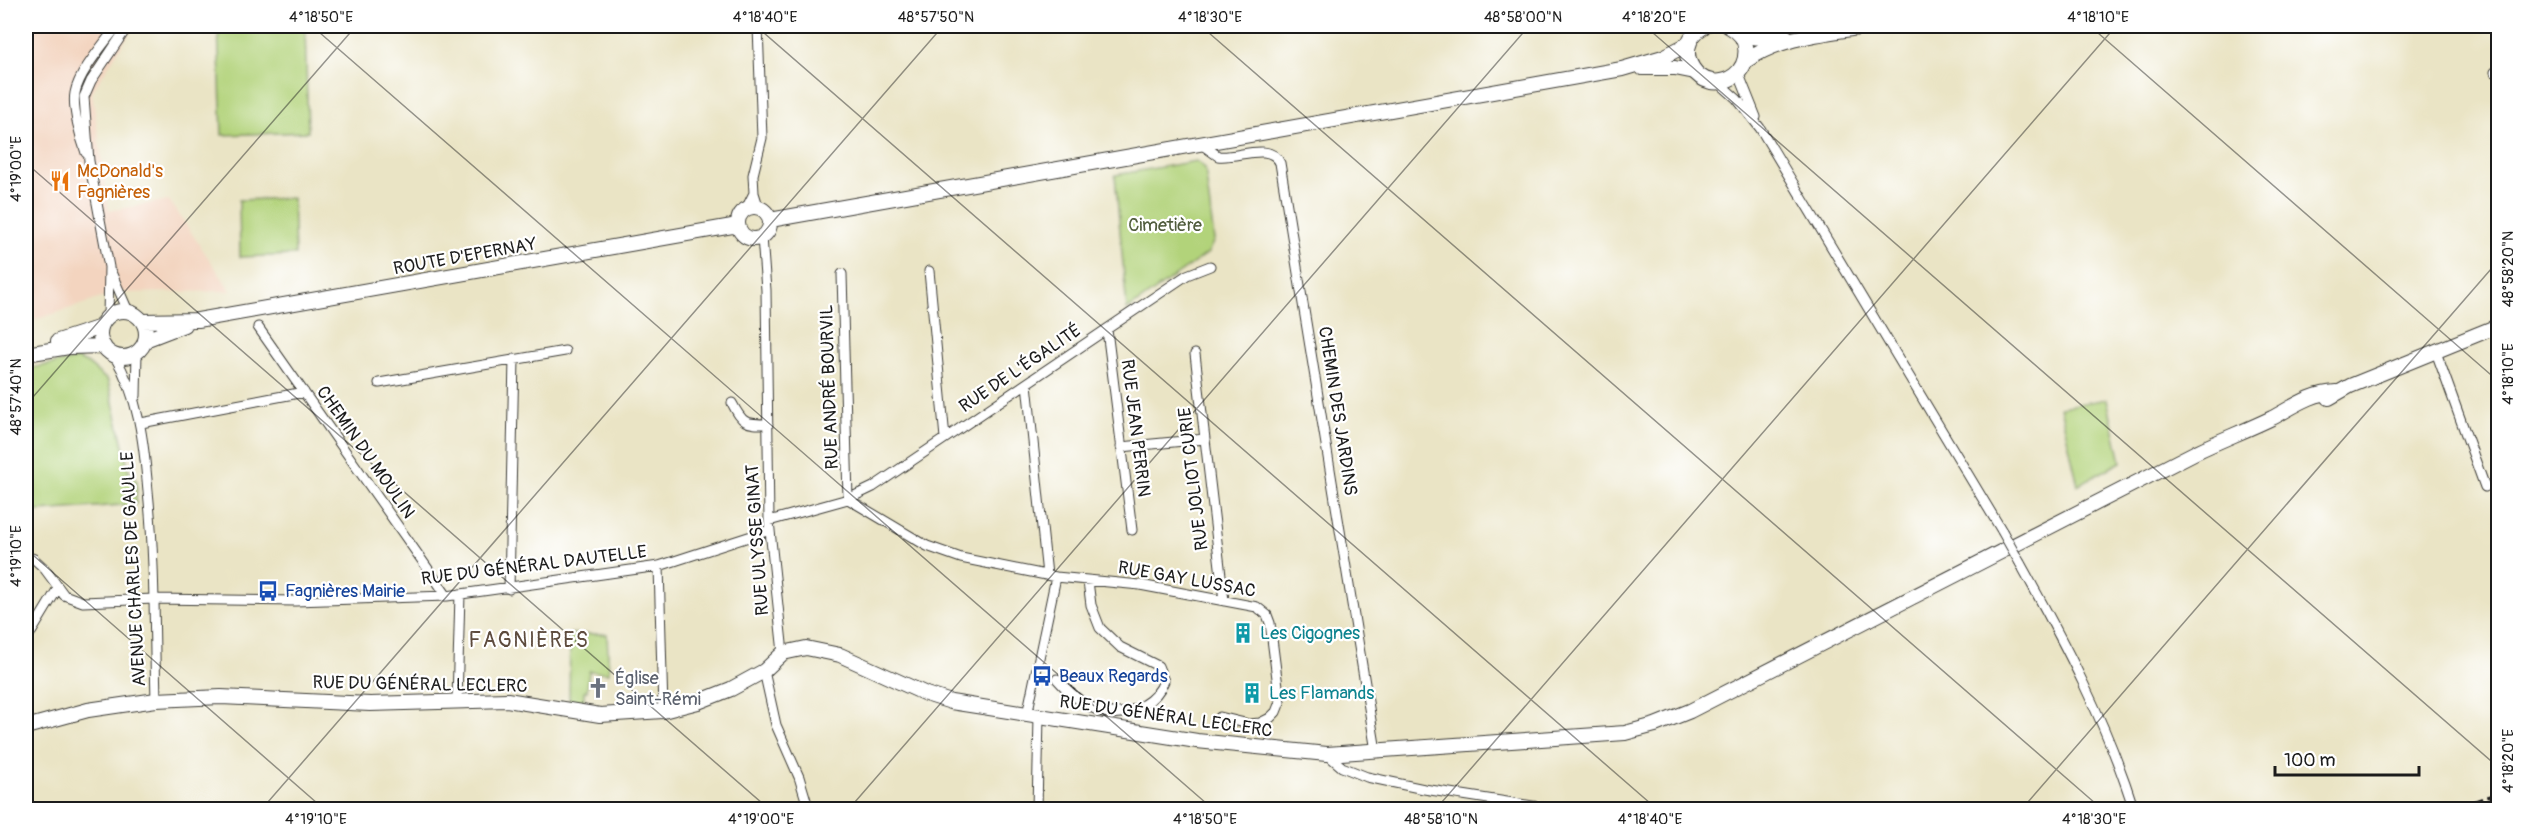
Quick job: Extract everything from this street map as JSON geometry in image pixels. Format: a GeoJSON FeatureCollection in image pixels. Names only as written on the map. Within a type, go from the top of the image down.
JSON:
{"type":"FeatureCollection","features":[{"type":"Feature","properties":{"kind":"main road"},"geometry":{"type":"LineString","coordinates":[[1704,26],[1690,35],[1689,64],[1701,78],[1718,82],[1732,77],[1761,50],[1802,37],[1867,26]]}},
{"type":"Feature","properties":{"kind":"main road"},"geometry":{"type":"LineString","coordinates":[[1734,29],[1756,37],[1802,37]]}},
{"type":"Feature","properties":{"kind":"main road"},"geometry":{"type":"LineString","coordinates":[[1734,29],[1746,46],[1742,66]]}},
{"type":"Feature","properties":{"kind":"street"},"geometry":{"type":"LineString","coordinates":[[89,161],[82,142],[75,93],[82,76],[117,26]]}},
{"type":"Feature","properties":{"kind":"street"},"geometry":{"type":"LineString","coordinates":[[128,26],[91,81],[84,97],[89,161],[109,267],[128,311]]}},
{"type":"Feature","properties":{"kind":"street"},"geometry":{"type":"LineString","coordinates":[[758,26],[762,138],[753,175],[754,193],[759,209]]}},
{"type":"Feature","properties":{"kind":"street"},"geometry":{"type":"LineString","coordinates":[[770,220],[1622,69],[1663,57],[1690,35]]}},
{"type":"Feature","properties":{"kind":"street"},"geometry":{"type":"LineString","coordinates":[[1742,66],[1760,128]]}},
{"type":"Feature","properties":{"kind":"street"},"geometry":{"type":"LineString","coordinates":[[1622,69],[1663,67],[1695,72]]}},
{"type":"Feature","properties":{"kind":"street"},"geometry":{"type":"LineString","coordinates":[[1718,82],[1737,99],[1760,128],[2002,531],[2063,640],[2100,718],[2134,810]]}},
{"type":"Feature","properties":{"kind":"street","name":"CHEMIN DES JARDINS"},"geometry":{"type":"LineString","coordinates":[[1201,144],[1218,156],[1269,152],[1278,158],[1280,163],[1376,751]]}},
{"type":"Feature","properties":{"kind":"street"},"geometry":{"type":"LineString","coordinates":[[754,193],[738,225],[746,236],[762,237],[767,234],[770,220]]}},
{"type":"Feature","properties":{"kind":"street"},"geometry":{"type":"LineString","coordinates":[[745,211],[754,207],[770,220]]}},
{"type":"Feature","properties":{"kind":"street","name":"ROUTE D'EPERNAY"},"geometry":{"type":"LineString","coordinates":[[142,321],[198,320],[738,225]]}},
{"type":"Feature","properties":{"kind":"street","name":"RUE ULYSSE GINAT"},"geometry":{"type":"LineString","coordinates":[[762,237],[766,290],[769,526],[783,653]]}},
{"type":"Feature","properties":{"kind":"street","name":"RUE DE L'ÉGALITÉ"},"geometry":{"type":"LineString","coordinates":[[848,499],[873,487],[1187,275],[1210,266]]}},
{"type":"Feature","properties":{"kind":"street"},"geometry":{"type":"LineString","coordinates":[[109,267],[105,322],[101,340],[109,351]]}},
{"type":"Feature","properties":{"kind":"street"},"geometry":{"type":"LineString","coordinates":[[929,271],[945,438]]}},
{"type":"Feature","properties":{"kind":"street","name":"RUE ANDRÉ BOURVIL"},"geometry":{"type":"LineString","coordinates":[[842,274],[848,499]]}},
{"type":"Feature","properties":{"kind":"street"},"geometry":{"type":"LineString","coordinates":[[26,347],[74,337],[105,322],[120,310],[128,311],[142,321],[146,333],[141,346],[128,356],[109,351],[69,347],[26,354]]}},
{"type":"Feature","properties":{"kind":"street","name":"ROUTE D'EPERNAY"},"geometry":{"type":"LineString","coordinates":[[141,346],[198,320]]}},
{"type":"Feature","properties":{"kind":"street","name":"RUE DU GÉNÉRAL LECLERC"},"geometry":{"type":"LineString","coordinates":[[26,727],[88,710],[156,700],[221,697],[370,704],[457,700],[523,702],[600,715],[663,711],[722,693],[764,671],[783,653],[806,648],[829,651],[940,700],[1197,741],[1327,754],[1615,734],[1639,730],[1672,719],[2157,471],[2272,418],[2308,408],[2336,392],[2499,326]]}},
{"type":"Feature","properties":{"kind":"street","name":"CHEMIN DU MOULIN"},"geometry":{"type":"LineString","coordinates":[[258,327],[447,596]]}},
{"type":"Feature","properties":{"kind":"street","name":"RUE JEAN PERRIN"},"geometry":{"type":"LineString","coordinates":[[1107,330],[1132,530]]}},
{"type":"Feature","properties":{"kind":"street","name":"AVENUE CHARLES DE GAULLE"},"geometry":{"type":"LineString","coordinates":[[136,401],[141,346]]}},
{"type":"Feature","properties":{"kind":"street","name":"AVENUE CHARLES DE GAULLE"},"geometry":{"type":"LineString","coordinates":[[109,351],[136,401],[141,423],[150,513],[156,700]]}},
{"type":"Feature","properties":{"kind":"street"},"geometry":{"type":"LineString","coordinates":[[379,383],[564,351]]}},
{"type":"Feature","properties":{"kind":"street"},"geometry":{"type":"LineString","coordinates":[[2436,352],[2486,487]]}},
{"type":"Feature","properties":{"kind":"street","name":"RUE JOLIOT CURIE"},"geometry":{"type":"LineString","coordinates":[[1195,354],[1224,601]]}},
{"type":"Feature","properties":{"kind":"street"},"geometry":{"type":"LineString","coordinates":[[508,589],[513,359]]}},
{"type":"Feature","properties":{"kind":"street"},"geometry":{"type":"LineString","coordinates":[[1027,384],[1051,576],[1033,715],[1037,810]]}},
{"type":"Feature","properties":{"kind":"street"},"geometry":{"type":"LineString","coordinates":[[141,423],[304,392]]}},
{"type":"Feature","properties":{"kind":"street"},"geometry":{"type":"LineString","coordinates":[[732,403],[744,422],[768,424]]}},
{"type":"Feature","properties":{"kind":"street"},"geometry":{"type":"LineString","coordinates":[[1121,447],[1204,439]]}},
{"type":"Feature","properties":{"kind":"street"},"geometry":{"type":"LineString","coordinates":[[848,499],[909,536],[945,553],[1051,576]]}},
{"type":"Feature","properties":{"kind":"street","name":"RUE DU GÉNÉRAL DAUTELLE"},"geometry":{"type":"LineString","coordinates":[[58,588],[63,595],[82,602],[154,599],[296,601],[447,596],[659,566],[848,499]]}},
{"type":"Feature","properties":{"kind":"street"},"geometry":{"type":"LineString","coordinates":[[26,556],[40,563],[58,588],[26,638]]}},
{"type":"Feature","properties":{"kind":"street"},"geometry":{"type":"LineString","coordinates":[[659,566],[663,711]]}},
{"type":"Feature","properties":{"kind":"street","name":"RUE GAY LUSSAC"},"geometry":{"type":"LineString","coordinates":[[1051,576],[1140,585],[1257,607],[1267,615],[1280,702],[1270,718],[1260,723],[1250,724],[1220,717]]}},
{"type":"Feature","properties":{"kind":"street"},"geometry":{"type":"LineString","coordinates":[[1057,679],[1085,705],[1098,711],[1114,714],[1129,711],[1146,703],[1159,692],[1164,681],[1158,666],[1120,647],[1100,627],[1091,605],[1088,581]]}},
{"type":"Feature","properties":{"kind":"street"},"geometry":{"type":"LineString","coordinates":[[457,700],[460,594]]}},
{"type":"Feature","properties":{"kind":"street"},"geometry":{"type":"LineString","coordinates":[[764,671],[776,725],[799,777],[809,810]]}},
{"type":"Feature","properties":{"kind":"street"},"geometry":{"type":"LineString","coordinates":[[1327,754],[1342,767],[1367,777],[1424,789],[1559,810]]}},
{"type":"Feature","properties":{"kind":"shaded area"},"geometry":{"type":"Polygon","coordinates":[[[26,26],[134,26],[92,92],[109,211],[169,200],[231,291],[116,293],[26,323],[26,26]]]}},
{"type":"Feature","properties":{"kind":"green space"},"geometry":{"type":"Polygon","coordinates":[[[218,26],[305,26],[308,132],[222,135],[218,26]]]}},
{"type":"Feature","properties":{"kind":"green space","name":"Cimetière"},"geometry":{"type":"Polygon","coordinates":[[[1196,161],[1205,168],[1214,240],[1208,253],[1127,310],[1115,175],[1196,161]]]}},
{"type":"Feature","properties":{"kind":"green space"},"geometry":{"type":"Polygon","coordinates":[[[293,198],[295,255],[240,257],[239,200],[293,198]]]}},
{"type":"Feature","properties":{"kind":"green space"},"geometry":{"type":"Polygon","coordinates":[[[78,359],[88,364],[108,381],[130,475],[137,481],[136,504],[26,512],[26,369],[78,359]]]}},
{"type":"Feature","properties":{"kind":"green space"},"geometry":{"type":"Polygon","coordinates":[[[2107,399],[2121,462],[2078,485],[2060,407],[2107,399]]]}},
{"type":"Feature","properties":{"kind":"green space"},"geometry":{"type":"Polygon","coordinates":[[[570,634],[607,634],[609,673],[589,671],[587,691],[584,691],[584,708],[569,704],[570,634]]]}},
{"type":"Feature","properties":{"kind":"railway"},"geometry":{"type":"LineString","coordinates":[[2448,810],[2498,793]]}},
{"type":"Feature","properties":{"kind":"place","name":"McDonald's Fagnières"},"geometry":{"type":"Point","coordinates":[60,181]}},
{"type":"Feature","properties":{"kind":"place","name":"Fagnières Mairie"},"geometry":{"type":"Point","coordinates":[268,591]}},
{"type":"Feature","properties":{"kind":"place","name":"Les Cigognes"},"geometry":{"type":"Point","coordinates":[1243,633]}},
{"type":"Feature","properties":{"kind":"place","name":"Beaux Regards"},"geometry":{"type":"Point","coordinates":[1042,676]}},
{"type":"Feature","properties":{"kind":"place","name":"Église Saint-Rémi"},"geometry":{"type":"Point","coordinates":[598,688]}},
{"type":"Feature","properties":{"kind":"place","name":"Les Flamands"},"geometry":{"type":"Point","coordinates":[1252,693]}},
{"type":"Feature","properties":{"kind":"district","name":"FAGNIÈRES"},"geometry":{"type":"Point","coordinates":[529,640]}}]}
